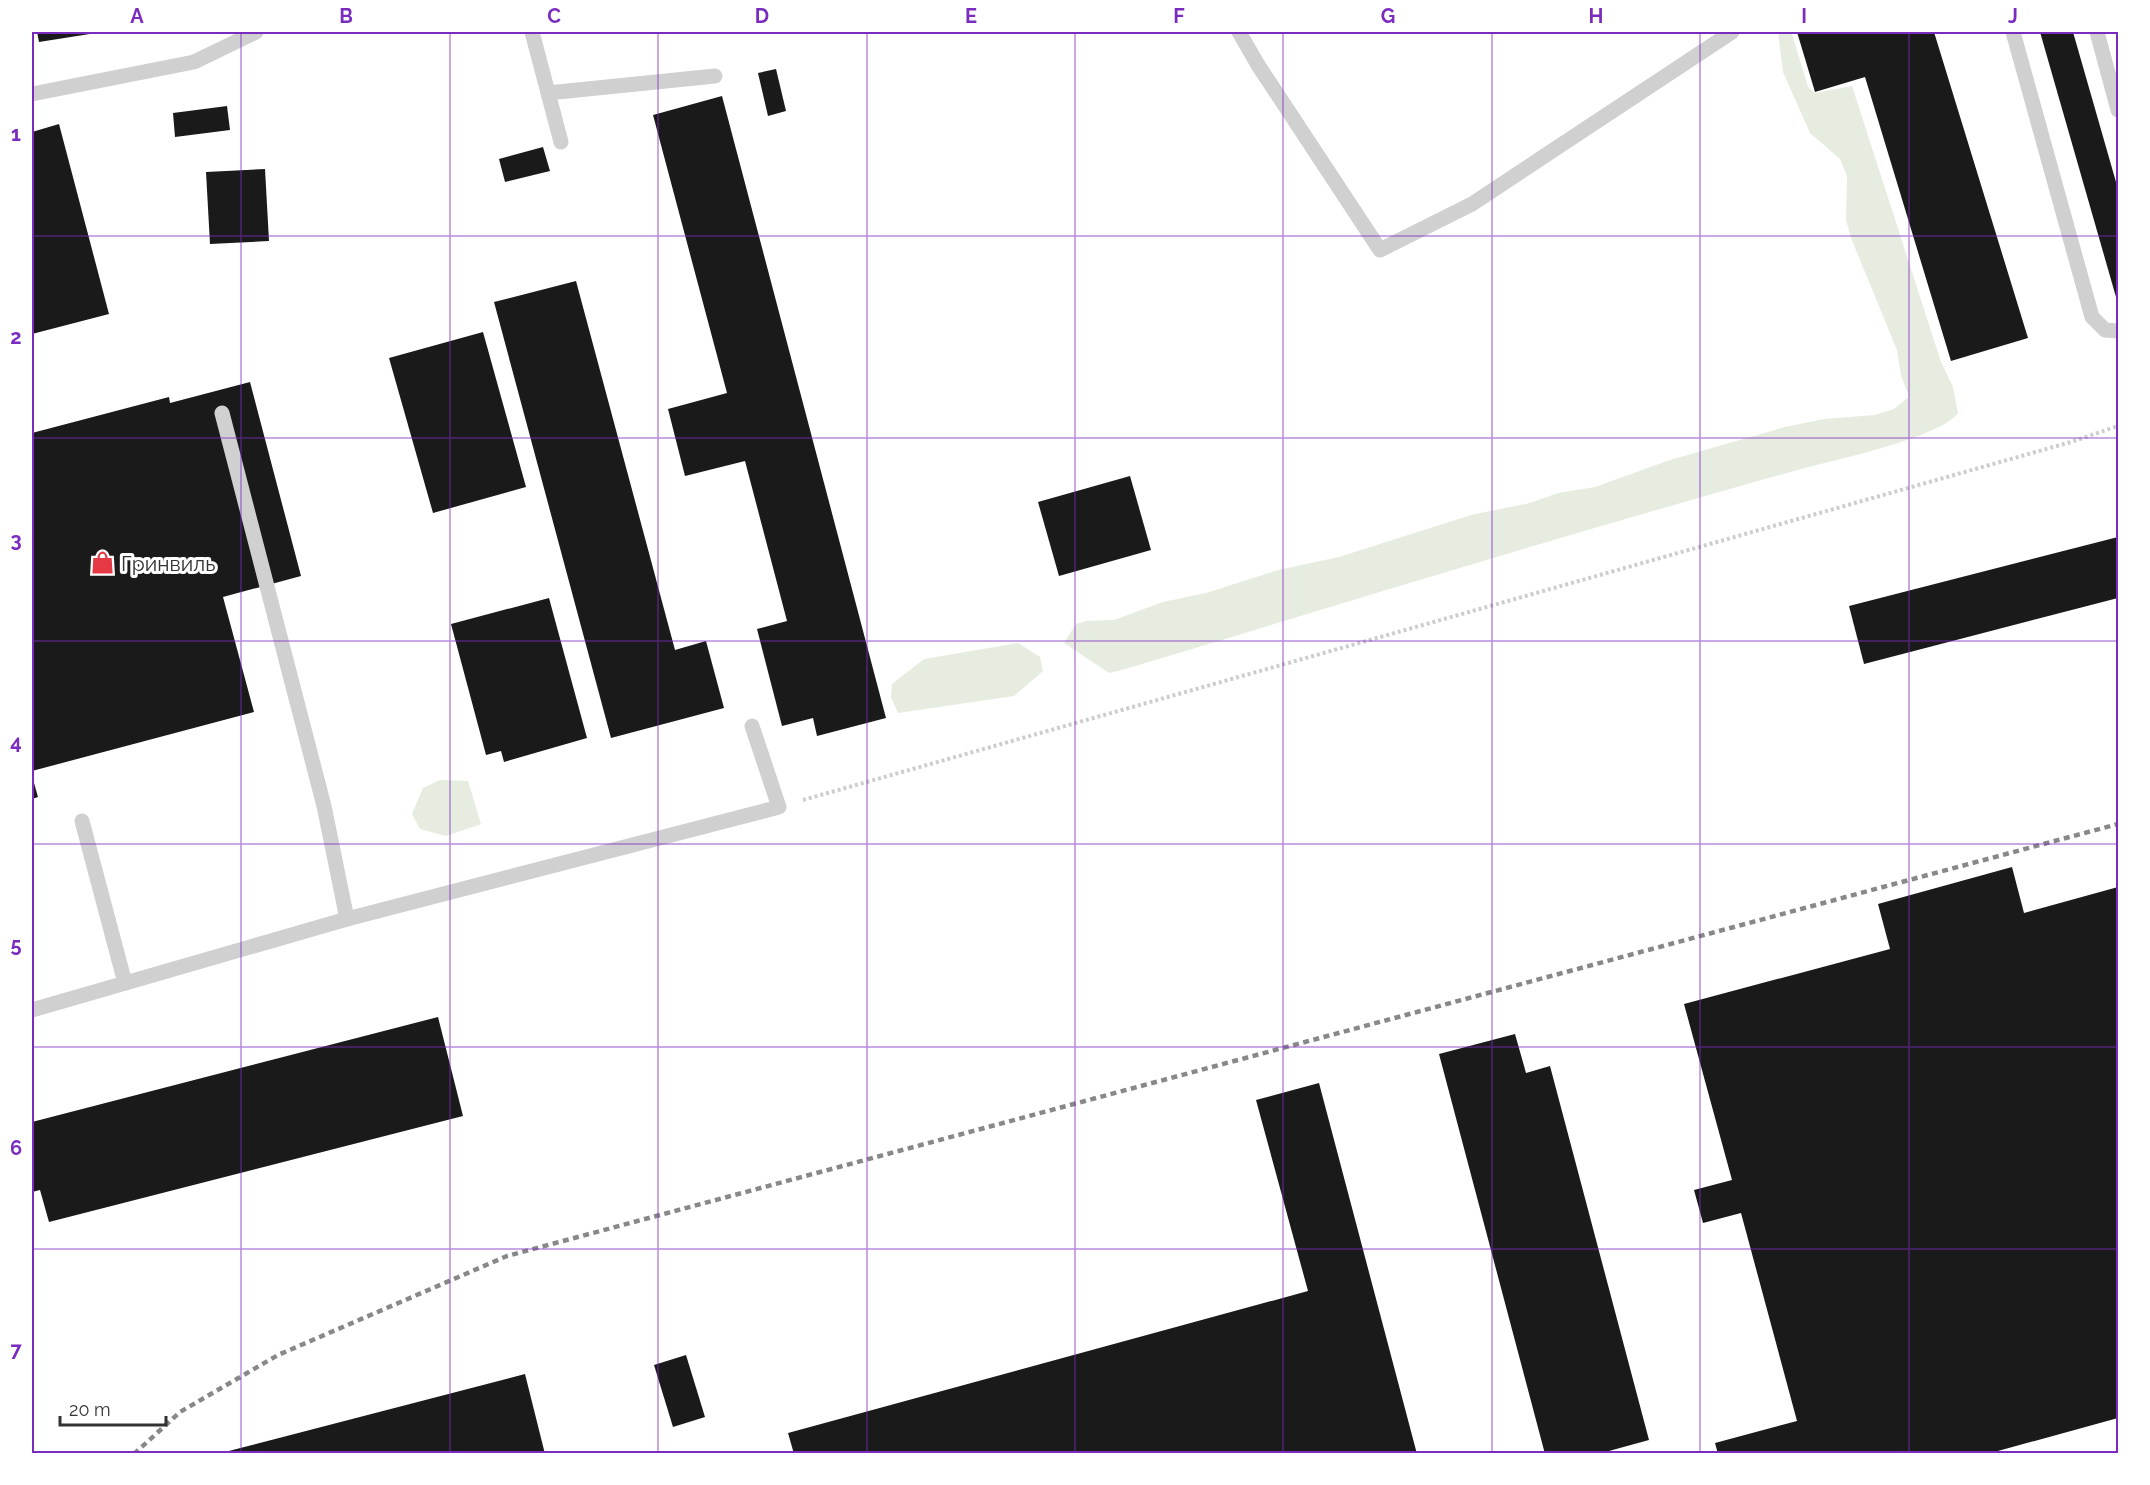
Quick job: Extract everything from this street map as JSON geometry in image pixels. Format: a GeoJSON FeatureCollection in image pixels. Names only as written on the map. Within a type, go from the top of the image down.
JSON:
{"type":"FeatureCollection","features":[{"type":"Feature","properties":{"kind":"lane"},"geometry":{"type":"LineString","coordinates":[[32,94],[194,62],[256,32]]}},
{"type":"Feature","properties":{"kind":"lane"},"geometry":{"type":"LineString","coordinates":[[532,32],[561,142]]}},
{"type":"Feature","properties":{"kind":"lane"},"geometry":{"type":"LineString","coordinates":[[1239,32],[1380,250],[1472,204],[1732,32]]}},
{"type":"Feature","properties":{"kind":"lane"},"geometry":{"type":"LineString","coordinates":[[2013,32],[2092,317],[2105,330],[2118,331]]}},
{"type":"Feature","properties":{"kind":"lane"},"geometry":{"type":"LineString","coordinates":[[2097,32],[2118,110]]}},
{"type":"Feature","properties":{"kind":"lane"},"geometry":{"type":"LineString","coordinates":[[548,93],[715,76]]}},
{"type":"Feature","properties":{"kind":"lane"},"geometry":{"type":"LineString","coordinates":[[222,413],[324,806],[347,919]]}},
{"type":"Feature","properties":{"kind":"lane"},"geometry":{"type":"LineString","coordinates":[[32,1011],[347,919],[779,807],[753,726]]}},
{"type":"Feature","properties":{"kind":"lane"},"geometry":{"type":"LineString","coordinates":[[82,821],[124,983]]}},
{"type":"Feature","properties":{"kind":"path"},"geometry":{"type":"LineString","coordinates":[[779,807],[2048,448],[2118,426]]}},
{"type":"Feature","properties":{"kind":"shaded area"},"geometry":{"type":"Polygon","coordinates":[[[1778,32],[1792,34],[1808,87],[1815,93],[1852,86],[1941,362],[1953,387],[1958,413],[1930,431],[1885,447],[1631,517],[1122,670],[1109,673],[1064,643],[1076,624],[1086,621],[1114,620],[1163,602],[1206,593],[1278,570],[1339,557],[1471,515],[1530,503],[1558,493],[1595,487],[1670,460],[1785,427],[1824,419],[1875,415],[1894,409],[1909,397],[1901,375],[1897,350],[1851,238],[1846,220],[1847,176],[1840,159],[1810,133],[1783,72],[1778,32]]]}},
{"type":"Feature","properties":{"kind":"shaded area"},"geometry":{"type":"Polygon","coordinates":[[[1018,643],[1040,657],[1043,671],[1014,696],[898,713],[891,697],[892,684],[924,659],[1018,643]]]}},
{"type":"Feature","properties":{"kind":"shaded area"},"geometry":{"type":"Polygon","coordinates":[[[440,780],[468,781],[481,824],[446,836],[420,829],[412,814],[423,788],[440,780]]]}},
{"type":"Feature","properties":{"kind":"building"},"geometry":{"type":"Polygon","coordinates":[[[37,32],[96,32],[96,33],[39,42],[37,32]]]}},
{"type":"Feature","properties":{"kind":"building"},"geometry":{"type":"Polygon","coordinates":[[[1797,32],[1934,32],[2028,338],[1951,361],[1865,77],[1815,92],[1797,32]]]}},
{"type":"Feature","properties":{"kind":"building"},"geometry":{"type":"Polygon","coordinates":[[[2040,32],[2073,32],[2118,189],[2118,304],[2040,32]]]}},
{"type":"Feature","properties":{"kind":"building"},"geometry":{"type":"Polygon","coordinates":[[[776,69],[786,111],[768,116],[758,73],[776,69]]]}},
{"type":"Feature","properties":{"kind":"building"},"geometry":{"type":"Polygon","coordinates":[[[722,96],[886,718],[817,736],[813,718],[782,726],[757,629],[787,621],[745,461],[685,476],[668,409],[727,393],[653,115],[722,96]]]}},
{"type":"Feature","properties":{"kind":"building"},"geometry":{"type":"Polygon","coordinates":[[[227,106],[230,130],[175,137],[173,113],[227,106]]]}},
{"type":"Feature","properties":{"kind":"building"},"geometry":{"type":"Polygon","coordinates":[[[59,124],[109,314],[32,334],[32,132],[59,124]]]}},
{"type":"Feature","properties":{"kind":"building"},"geometry":{"type":"Polygon","coordinates":[[[543,147],[550,171],[505,182],[499,159],[543,147]]]}},
{"type":"Feature","properties":{"kind":"building"},"geometry":{"type":"Polygon","coordinates":[[[265,169],[269,241],[210,244],[206,172],[265,169]]]}},
{"type":"Feature","properties":{"kind":"building"},"geometry":{"type":"Polygon","coordinates":[[[576,281],[675,650],[706,641],[724,708],[611,738],[494,302],[576,281]]]}},
{"type":"Feature","properties":{"kind":"building"},"geometry":{"type":"Polygon","coordinates":[[[483,332],[526,487],[433,513],[389,358],[483,332]]]}},
{"type":"Feature","properties":{"kind":"building"},"geometry":{"type":"Polygon","coordinates":[[[250,382],[301,576],[223,597],[254,712],[32,771],[32,433],[169,397],[170,403],[250,382]]]}},
{"type":"Feature","properties":{"kind":"building"},"geometry":{"type":"Polygon","coordinates":[[[1130,476],[1151,550],[1059,576],[1038,502],[1130,476]]]}},
{"type":"Feature","properties":{"kind":"building"},"geometry":{"type":"Polygon","coordinates":[[[2118,537],[2118,598],[1864,664],[1849,606],[2118,537]]]}},
{"type":"Feature","properties":{"kind":"building"},"geometry":{"type":"Polygon","coordinates":[[[549,598],[587,738],[504,762],[501,751],[486,755],[451,624],[549,598]]]}},
{"type":"Feature","properties":{"kind":"building"},"geometry":{"type":"Polygon","coordinates":[[[32,776],[38,797],[32,799],[32,776]]]}},
{"type":"Feature","properties":{"kind":"building"},"geometry":{"type":"Polygon","coordinates":[[[2012,867],[2024,913],[2118,887],[2118,1418],[1987,1454],[1718,1454],[1715,1443],[1797,1421],[1741,1213],[1703,1223],[1694,1190],[1732,1180],[1684,1004],[1890,949],[1878,904],[2012,867]]]}},
{"type":"Feature","properties":{"kind":"building"},"geometry":{"type":"Polygon","coordinates":[[[438,1017],[463,1116],[49,1222],[40,1190],[32,1192],[32,1122],[438,1017]]]}},
{"type":"Feature","properties":{"kind":"building"},"geometry":{"type":"Polygon","coordinates":[[[1515,1034],[1526,1073],[1550,1066],[1649,1440],[1598,1454],[1545,1454],[1439,1054],[1515,1034]]]}},
{"type":"Feature","properties":{"kind":"building"},"geometry":{"type":"Polygon","coordinates":[[[1319,1083],[1417,1454],[794,1454],[788,1433],[1308,1291],[1256,1100],[1319,1083]]]}},
{"type":"Feature","properties":{"kind":"building"},"geometry":{"type":"Polygon","coordinates":[[[686,1355],[705,1417],[673,1427],[654,1365],[686,1355]]]}},
{"type":"Feature","properties":{"kind":"building"},"geometry":{"type":"Polygon","coordinates":[[[525,1374],[545,1454],[221,1454],[221,1453],[525,1374]]]}},
{"type":"Feature","properties":{"kind":"railway"},"geometry":{"type":"LineString","coordinates":[[134,1454],[180,1412],[278,1355],[507,1256],[2118,824]]}},
{"type":"Feature","properties":{"kind":"place","name":"Гринвиль"},"geometry":{"type":"Point","coordinates":[103,563]}}]}
